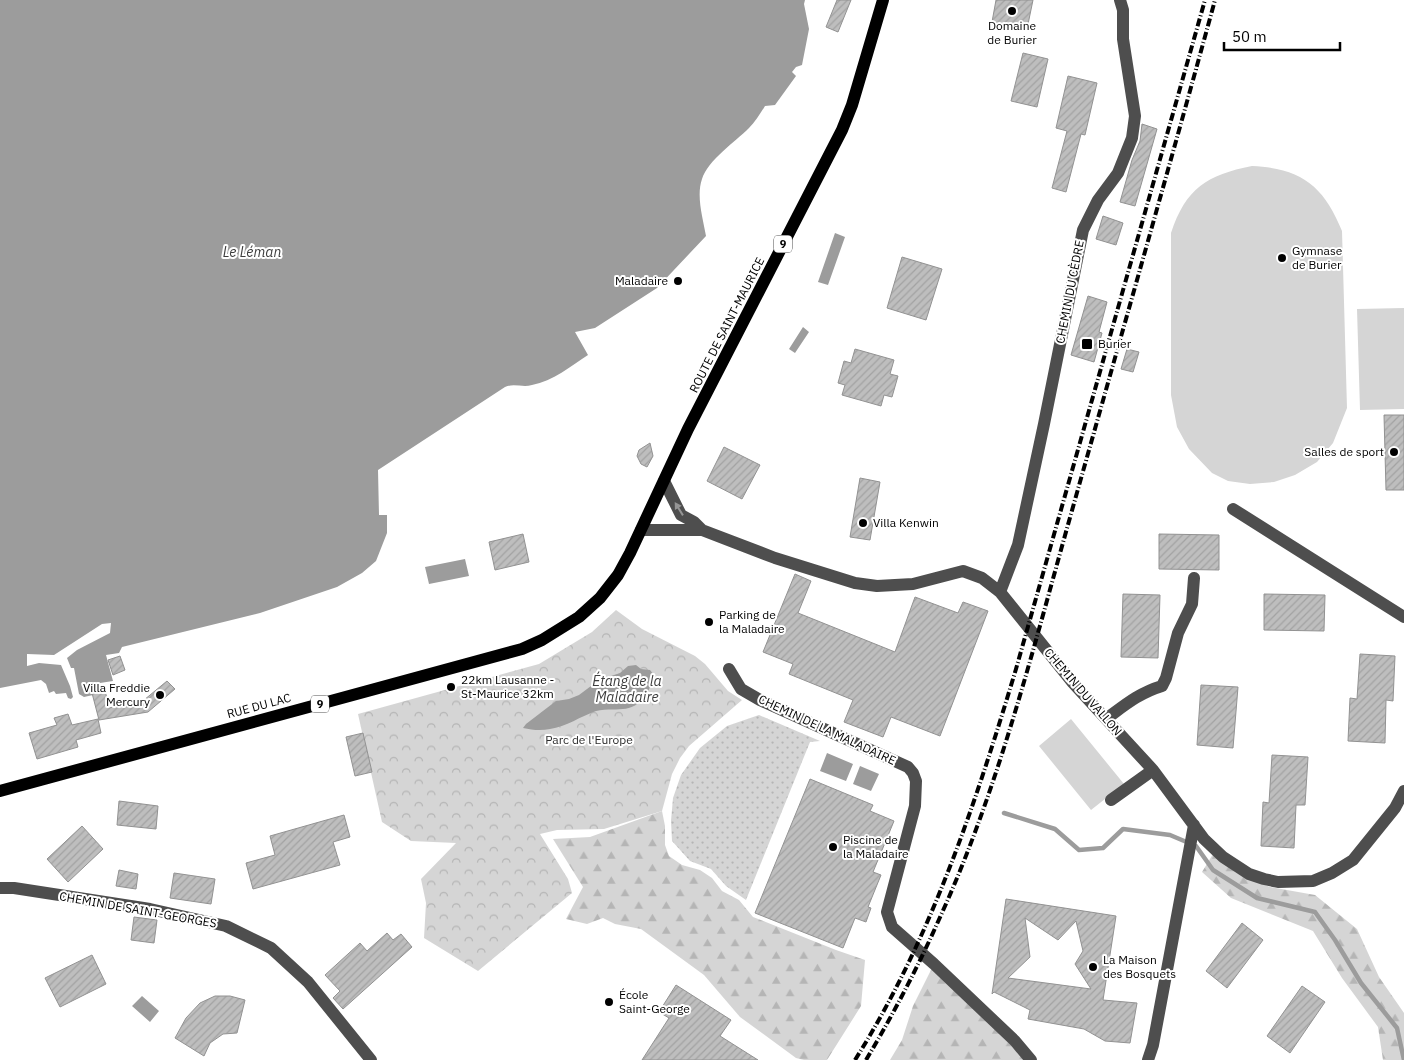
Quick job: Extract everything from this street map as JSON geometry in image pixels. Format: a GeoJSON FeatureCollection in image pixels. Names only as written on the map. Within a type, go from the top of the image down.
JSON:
{"type":"FeatureCollection","features":[{"type":"Feature","properties":{"kind":"main road","name":"ROUTE DE SAINT-MAURICE"},"geometry":{"type":"LineString","coordinates":[[618,575],[688,429],[842,130],[852,105],[883,0]]}},
{"type":"Feature","properties":{"kind":"main road","name":"RUE DU LAC"},"geometry":{"type":"LineString","coordinates":[[0,791],[522,649],[542,640],[579,617],[600,598],[618,575]]}},
{"type":"Feature","properties":{"kind":"street","name":"CHEMIN DU CÈDRE"},"geometry":{"type":"LineString","coordinates":[[1000,592],[1018,545],[1083,230],[1098,200],[1118,173],[1132,138],[1135,116],[1123,31],[1123,10],[1120,0]]}},
{"type":"Feature","properties":{"kind":"street","name":"CHEMIN DU VALLON"},"geometry":{"type":"LineString","coordinates":[[664,481],[681,515],[694,522],[702,530]]}},
{"type":"Feature","properties":{"kind":"street"},"geometry":{"type":"LineString","coordinates":[[1233,509],[1404,618]]}},
{"type":"Feature","properties":{"kind":"street","name":"CHEMIN DU VALLON"},"geometry":{"type":"LineString","coordinates":[[641,530],[702,530],[775,558],[855,584],[877,586],[913,584],[963,571],[982,578],[1000,592],[1067,675],[1153,770],[1193,831],[1223,856],[1249,874],[1278,882],[1313,881],[1332,873],[1354,860],[1395,808],[1404,791]]}},
{"type":"Feature","properties":{"kind":"street"},"geometry":{"type":"LineString","coordinates":[[1106,719],[1146,691],[1162,686],[1166,678],[1178,633],[1192,604],[1194,578]]}},
{"type":"Feature","properties":{"kind":"street","name":"CHEMIN DE LA MALADAIRE"},"geometry":{"type":"LineString","coordinates":[[729,669],[740,689],[760,700],[908,767],[913,773],[916,781],[915,806],[887,912],[892,927],[934,964],[1032,1060]]}},
{"type":"Feature","properties":{"kind":"street"},"geometry":{"type":"LineString","coordinates":[[1111,800],[1153,770]]}},
{"type":"Feature","properties":{"kind":"street"},"geometry":{"type":"LineString","coordinates":[[1148,1060],[1153,1045],[1193,831]]}},
{"type":"Feature","properties":{"kind":"street","name":"CHEMIN DE SAINT-GEORGES"},"geometry":{"type":"LineString","coordinates":[[0,888],[14,888],[150,909],[226,926],[271,948],[308,982],[371,1060]]}},
{"type":"Feature","properties":{"kind":"green space"},"geometry":{"type":"Polygon","coordinates":[[[1252,166],[1284,171],[1309,182],[1327,202],[1342,231],[1347,408],[1333,443],[1317,462],[1295,475],[1274,482],[1250,484],[1228,481],[1212,473],[1189,449],[1177,427],[1171,395],[1171,233],[1184,205],[1191,194],[1200,186],[1222,174],[1252,166]]]}},
{"type":"Feature","properties":{"kind":"green space"},"geometry":{"type":"Polygon","coordinates":[[[1404,308],[1404,409],[1360,410],[1357,309],[1404,308]]]}},
{"type":"Feature","properties":{"kind":"green space","name":"Parc de l'Europe"},"geometry":{"type":"Polygon","coordinates":[[[616,610],[642,629],[695,656],[705,664],[728,691],[742,700],[689,746],[680,758],[672,774],[662,811],[604,829],[557,830],[540,834],[568,879],[572,893],[478,971],[424,938],[426,903],[421,879],[456,843],[411,841],[382,822],[358,714],[539,664],[592,632],[616,610]]]}},
{"type":"Feature","properties":{"kind":"green space"},"geometry":{"type":"Polygon","coordinates":[[[759,715],[820,741],[810,742],[746,900],[726,886],[711,869],[690,861],[672,841],[671,821],[673,798],[681,775],[700,748],[727,726],[759,715]]]}},
{"type":"Feature","properties":{"kind":"green space"},"geometry":{"type":"Polygon","coordinates":[[[1071,719],[1124,784],[1091,810],[1039,746],[1071,719]]]}},
{"type":"Feature","properties":{"kind":"green space"},"geometry":{"type":"Polygon","coordinates":[[[662,811],[665,826],[665,845],[669,856],[682,865],[700,870],[712,878],[722,891],[739,900],[753,917],[865,960],[861,1006],[827,1060],[796,1058],[740,1017],[704,975],[641,929],[615,924],[603,918],[587,924],[566,919],[583,887],[553,839],[590,837],[662,811]]]}},
{"type":"Feature","properties":{"kind":"green space"},"geometry":{"type":"Polygon","coordinates":[[[1213,854],[1241,875],[1270,887],[1315,895],[1357,929],[1379,977],[1404,1013],[1404,1060],[1383,1060],[1378,1027],[1342,978],[1313,931],[1231,898],[1202,872],[1213,854]]]}},
{"type":"Feature","properties":{"kind":"green space"},"geometry":{"type":"Polygon","coordinates":[[[934,964],[1031,1060],[890,1060],[902,1040],[913,1006],[934,964]]]}},
{"type":"Feature","properties":{"kind":"water","name":"Le Léman"},"geometry":{"type":"Polygon","coordinates":[[[0,0],[805,0],[804,4],[809,29],[802,65],[796,67],[792,72],[796,76],[775,105],[765,106],[751,126],[716,158],[705,172],[700,186],[700,193],[706,236],[657,288],[595,328],[575,332],[588,355],[554,377],[540,383],[529,386],[512,385],[505,387],[378,470],[379,515],[387,515],[387,533],[376,561],[362,573],[337,587],[260,613],[122,647],[119,653],[106,655],[113,681],[100,683],[100,691],[93,693],[93,695],[84,697],[79,694],[74,668],[71,668],[67,658],[77,650],[110,633],[111,623],[102,624],[54,655],[27,654],[27,666],[39,663],[61,665],[70,686],[73,697],[71,699],[68,698],[66,693],[56,694],[54,691],[49,693],[46,684],[41,680],[0,688],[0,0]]]}},
{"type":"Feature","properties":{"kind":"water"},"geometry":{"type":"Polygon","coordinates":[[[835,233],[845,237],[828,285],[818,282],[835,233]]]}},
{"type":"Feature","properties":{"kind":"water"},"geometry":{"type":"Polygon","coordinates":[[[803,327],[809,332],[795,353],[789,349],[803,327]]]}},
{"type":"Feature","properties":{"kind":"water"},"geometry":{"type":"Polygon","coordinates":[[[465,559],[469,576],[429,584],[425,567],[465,559]]]}},
{"type":"Feature","properties":{"kind":"water","name":"Étang de la Maladaire"},"geometry":{"type":"Polygon","coordinates":[[[636,665],[641,669],[650,670],[654,675],[646,695],[633,707],[596,711],[568,724],[547,730],[523,728],[556,701],[579,695],[603,677],[620,673],[628,666],[636,665]]]}},
{"type":"Feature","properties":{"kind":"water"},"geometry":{"type":"Polygon","coordinates":[[[827,753],[853,764],[846,781],[820,771],[827,753]]]}},
{"type":"Feature","properties":{"kind":"water"},"geometry":{"type":"Polygon","coordinates":[[[860,766],[879,774],[871,791],[853,784],[860,766]]]}},
{"type":"Feature","properties":{"kind":"water"},"geometry":{"type":"Polygon","coordinates":[[[142,996],[159,1011],[150,1022],[132,1006],[142,996]]]}},
{"type":"Feature","properties":{"kind":"building"},"geometry":{"type":"Polygon","coordinates":[[[837,0],[851,0],[838,32],[826,27],[837,0]]]}},
{"type":"Feature","properties":{"kind":"building","name":"Domaine de Burier"},"geometry":{"type":"Polygon","coordinates":[[[996,0],[1033,0],[1027,29],[992,22],[996,0]]]}},
{"type":"Feature","properties":{"kind":"building"},"geometry":{"type":"Polygon","coordinates":[[[1023,53],[1048,59],[1037,107],[1011,101],[1023,53]]]}},
{"type":"Feature","properties":{"kind":"building"},"geometry":{"type":"Polygon","coordinates":[[[1068,76],[1097,83],[1085,135],[1081,134],[1066,192],[1052,188],[1067,131],[1056,128],[1068,76]]]}},
{"type":"Feature","properties":{"kind":"building"},"geometry":{"type":"Polygon","coordinates":[[[1142,124],[1157,129],[1135,206],[1120,202],[1132,160],[1140,141],[1142,124]]]}},
{"type":"Feature","properties":{"kind":"building"},"geometry":{"type":"Polygon","coordinates":[[[1103,216],[1123,223],[1116,245],[1096,239],[1103,216]]]}},
{"type":"Feature","properties":{"kind":"building"},"geometry":{"type":"Polygon","coordinates":[[[902,257],[942,269],[926,320],[887,308],[902,257]]]}},
{"type":"Feature","properties":{"kind":"building"},"geometry":{"type":"Polygon","coordinates":[[[1088,296],[1107,302],[1099,332],[1102,333],[1094,362],[1071,355],[1088,296]]]}},
{"type":"Feature","properties":{"kind":"building"},"geometry":{"type":"Polygon","coordinates":[[[855,349],[894,360],[890,374],[898,376],[892,397],[884,395],[881,406],[842,395],[845,385],[838,383],[844,361],[851,363],[855,349]]]}},
{"type":"Feature","properties":{"kind":"building"},"geometry":{"type":"Polygon","coordinates":[[[1127,349],[1139,352],[1133,372],[1121,369],[1127,349]]]}},
{"type":"Feature","properties":{"kind":"building","name":"Salles de sport"},"geometry":{"type":"Polygon","coordinates":[[[1384,415],[1404,415],[1404,490],[1386,490],[1384,415]]]}},
{"type":"Feature","properties":{"kind":"building"},"geometry":{"type":"Polygon","coordinates":[[[650,443],[653,456],[647,467],[641,464],[637,456],[639,450],[650,443]]]}},
{"type":"Feature","properties":{"kind":"building"},"geometry":{"type":"Polygon","coordinates":[[[724,447],[760,465],[742,499],[707,481],[724,447]]]}},
{"type":"Feature","properties":{"kind":"building","name":"Villa Kenwin"},"geometry":{"type":"Polygon","coordinates":[[[860,478],[880,482],[870,540],[850,537],[860,478]]]}},
{"type":"Feature","properties":{"kind":"building"},"geometry":{"type":"Polygon","coordinates":[[[523,534],[529,562],[495,570],[489,542],[523,534]]]}},
{"type":"Feature","properties":{"kind":"building"},"geometry":{"type":"Polygon","coordinates":[[[1159,534],[1219,535],[1219,570],[1159,569],[1159,534]]]}},
{"type":"Feature","properties":{"kind":"building"},"geometry":{"type":"Polygon","coordinates":[[[795,574],[811,581],[798,613],[895,652],[915,597],[958,613],[963,602],[988,611],[940,736],[891,717],[883,737],[844,722],[853,700],[789,674],[793,664],[763,652],[795,574]]]}},
{"type":"Feature","properties":{"kind":"building"},"geometry":{"type":"Polygon","coordinates":[[[1123,594],[1160,595],[1158,658],[1121,657],[1123,594]]]}},
{"type":"Feature","properties":{"kind":"building"},"geometry":{"type":"Polygon","coordinates":[[[1264,594],[1325,595],[1324,631],[1264,630],[1264,594]]]}},
{"type":"Feature","properties":{"kind":"building"},"geometry":{"type":"Polygon","coordinates":[[[1360,654],[1395,656],[1393,701],[1386,700],[1385,743],[1348,741],[1350,698],[1357,699],[1360,654]]]}},
{"type":"Feature","properties":{"kind":"building"},"geometry":{"type":"Polygon","coordinates":[[[120,656],[125,670],[113,675],[108,660],[120,656]]]}},
{"type":"Feature","properties":{"kind":"building","name":"Villa Freddie Mercury"},"geometry":{"type":"Polygon","coordinates":[[[167,681],[175,689],[148,712],[99,720],[92,693],[105,690],[109,708],[144,700],[167,681]]]}},
{"type":"Feature","properties":{"kind":"building"},"geometry":{"type":"Polygon","coordinates":[[[1201,685],[1238,687],[1233,748],[1197,745],[1201,685]]]}},
{"type":"Feature","properties":{"kind":"building"},"geometry":{"type":"Polygon","coordinates":[[[68,714],[72,725],[98,719],[101,733],[76,740],[78,747],[37,759],[29,733],[57,725],[54,718],[68,714]]]}},
{"type":"Feature","properties":{"kind":"building"},"geometry":{"type":"Polygon","coordinates":[[[363,733],[372,772],[355,776],[346,737],[363,733]]]}},
{"type":"Feature","properties":{"kind":"building"},"geometry":{"type":"Polygon","coordinates":[[[1272,755],[1308,757],[1305,805],[1296,805],[1294,848],[1261,846],[1263,802],[1269,803],[1272,755]]]}},
{"type":"Feature","properties":{"kind":"building","name":"Piscine de la Maladaire"},"geometry":{"type":"Polygon","coordinates":[[[810,779],[873,805],[870,811],[894,821],[873,872],[881,875],[868,907],[871,908],[866,922],[855,918],[843,948],[755,913],[810,779]]]}},
{"type":"Feature","properties":{"kind":"building"},"geometry":{"type":"Polygon","coordinates":[[[119,801],[158,806],[156,829],[117,825],[119,801]]]}},
{"type":"Feature","properties":{"kind":"building"},"geometry":{"type":"Polygon","coordinates":[[[344,815],[350,837],[333,842],[340,865],[253,889],[246,863],[275,855],[270,836],[344,815]]]}},
{"type":"Feature","properties":{"kind":"building"},"geometry":{"type":"Polygon","coordinates":[[[82,826],[103,849],[68,882],[47,859],[82,826]]]}},
{"type":"Feature","properties":{"kind":"building"},"geometry":{"type":"Polygon","coordinates":[[[119,870],[138,874],[136,889],[116,886],[119,870]]]}},
{"type":"Feature","properties":{"kind":"building"},"geometry":{"type":"Polygon","coordinates":[[[174,873],[215,879],[211,904],[170,898],[174,873]]]}},
{"type":"Feature","properties":{"kind":"building","name":"La Maison des Bosquets"},"geometry":{"type":"Polygon","coordinates":[[[1006,899],[1116,916],[1103,1000],[1137,1003],[1130,1043],[1105,1041],[1084,1029],[1028,1019],[1030,1010],[994,992],[992,994],[1006,899]],[[1025,918],[1030,957],[1008,978],[1091,989],[1075,964],[1083,951],[1076,921],[1058,940],[1025,918]]]}},
{"type":"Feature","properties":{"kind":"building"},"geometry":{"type":"Polygon","coordinates":[[[134,917],[157,920],[154,943],[131,940],[134,917]]]}},
{"type":"Feature","properties":{"kind":"building"},"geometry":{"type":"Polygon","coordinates":[[[1242,923],[1263,940],[1227,988],[1206,971],[1242,923]]]}},
{"type":"Feature","properties":{"kind":"building"},"geometry":{"type":"Polygon","coordinates":[[[387,933],[393,940],[401,934],[412,947],[343,1009],[333,998],[340,991],[325,975],[360,943],[367,951],[387,933]]]}},
{"type":"Feature","properties":{"kind":"building"},"geometry":{"type":"Polygon","coordinates":[[[92,955],[106,984],[60,1007],[45,978],[92,955]]]}},
{"type":"Feature","properties":{"kind":"building"},"geometry":{"type":"Polygon","coordinates":[[[676,985],[731,1020],[720,1036],[758,1060],[642,1060],[669,1018],[659,1012],[676,985]]]}},
{"type":"Feature","properties":{"kind":"building"},"geometry":{"type":"Polygon","coordinates":[[[1302,986],[1325,1002],[1290,1053],[1267,1036],[1302,986]]]}},
{"type":"Feature","properties":{"kind":"building"},"geometry":{"type":"Polygon","coordinates":[[[215,996],[230,996],[245,1000],[237,1033],[223,1034],[210,1043],[204,1056],[175,1038],[186,1018],[200,1003],[215,996]]]}},
{"type":"Feature","properties":{"kind":"waterway"},"geometry":{"type":"LineString","coordinates":[[1004,813],[1055,829],[1079,850],[1103,848],[1123,829],[1170,835],[1196,846],[1213,870],[1257,898],[1315,912],[1335,940],[1361,983],[1397,1028],[1404,1060]]}},
{"type":"Feature","properties":{"kind":"railway"},"geometry":{"type":"LineString","coordinates":[[855,1060],[882,1014],[929,919],[949,870],[984,770],[1016,669],[1205,0]]}},
{"type":"Feature","properties":{"kind":"railway"},"geometry":{"type":"LineString","coordinates":[[866,1060],[906,989],[933,934],[962,867],[998,767],[1014,717],[1215,0]]}},
{"type":"Feature","properties":{"kind":"place","name":"Domaine de Burier"},"geometry":{"type":"Point","coordinates":[1012,11]}},
{"type":"Feature","properties":{"kind":"place","name":"Gymnase de Burier"},"geometry":{"type":"Point","coordinates":[1282,258]}},
{"type":"Feature","properties":{"kind":"place","name":"Maladaire"},"geometry":{"type":"Point","coordinates":[678,281]}},
{"type":"Feature","properties":{"kind":"place","name":"Burier"},"geometry":{"type":"Point","coordinates":[1087,344]}},
{"type":"Feature","properties":{"kind":"place","name":"Salles de sport"},"geometry":{"type":"Point","coordinates":[1394,452]}},
{"type":"Feature","properties":{"kind":"place","name":"Villa Kenwin"},"geometry":{"type":"Point","coordinates":[863,523]}},
{"type":"Feature","properties":{"kind":"place","name":"Parking de la Maladaire"},"geometry":{"type":"Point","coordinates":[709,622]}},
{"type":"Feature","properties":{"kind":"place","name":"22km Lausanne - St-Maurice 32km"},"geometry":{"type":"Point","coordinates":[451,687]}},
{"type":"Feature","properties":{"kind":"place","name":"Villa Freddie Mercury"},"geometry":{"type":"Point","coordinates":[160,695]}},
{"type":"Feature","properties":{"kind":"place","name":"Piscine de la Maladaire"},"geometry":{"type":"Point","coordinates":[833,847]}},
{"type":"Feature","properties":{"kind":"place","name":"La Maison des Bosquets"},"geometry":{"type":"Point","coordinates":[1093,967]}},
{"type":"Feature","properties":{"kind":"place","name":"École Saint-George"},"geometry":{"type":"Point","coordinates":[609,1002]}}]}
